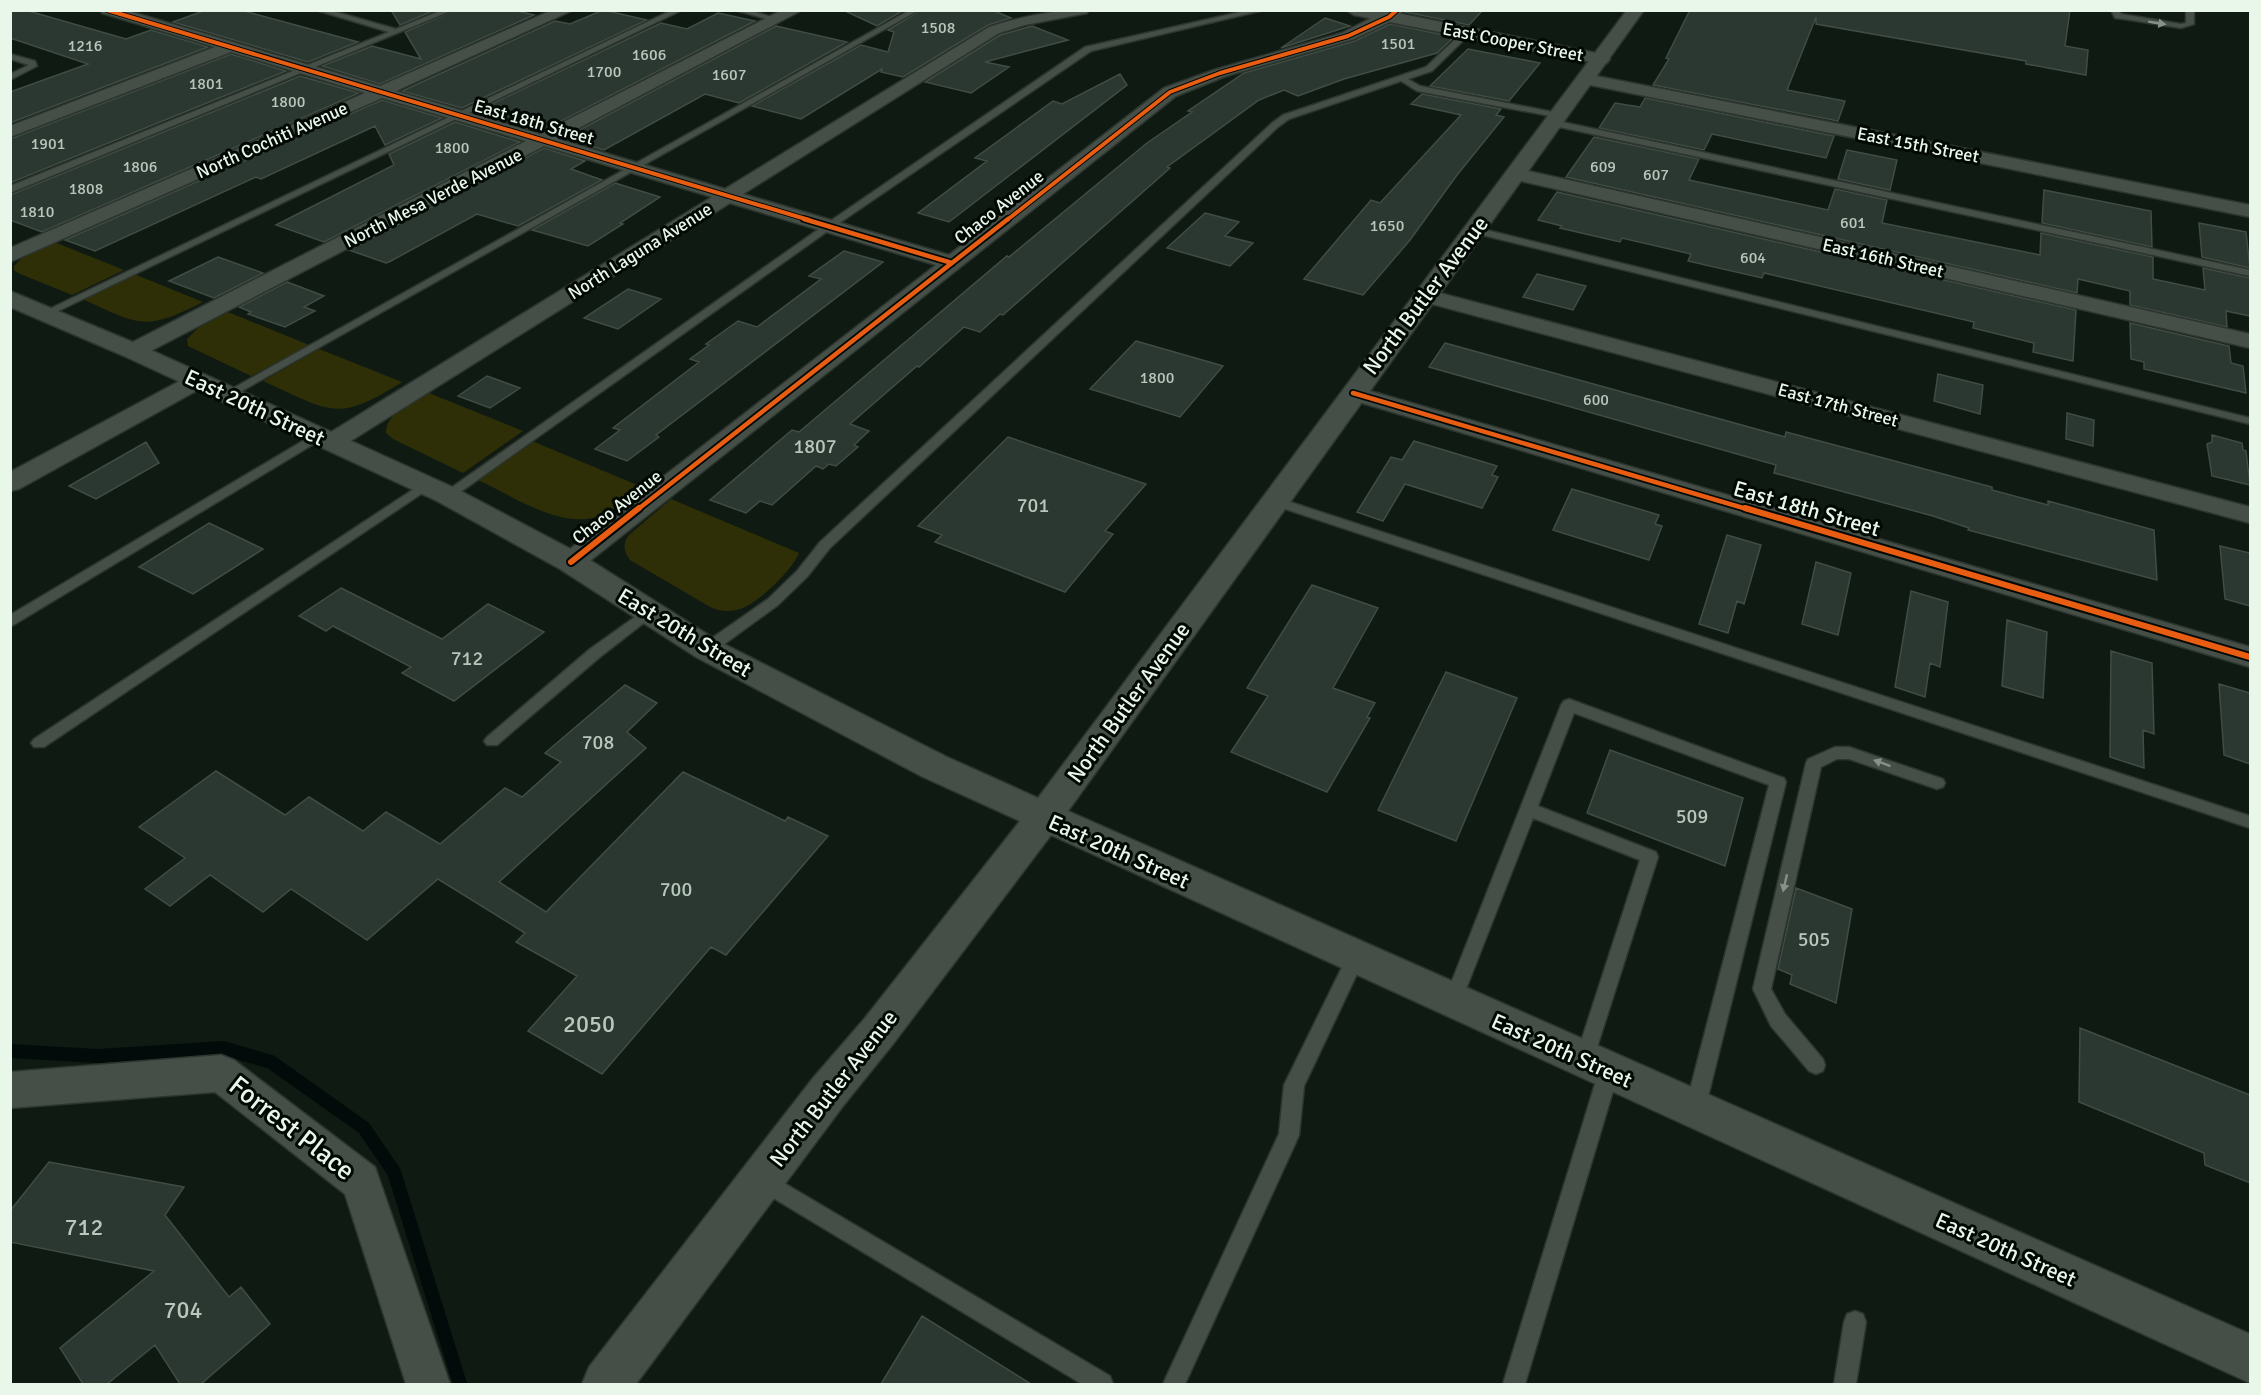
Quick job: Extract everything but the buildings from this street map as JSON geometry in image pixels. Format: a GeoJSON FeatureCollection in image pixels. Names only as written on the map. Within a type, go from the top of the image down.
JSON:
{"type":"FeatureCollection","features":[{"type":"Feature","properties":{"kind":"main road","name":"East Cooper Street"},"geometry":{"type":"LineString","coordinates":[[1354,10],[1393,14],[1467,33],[1601,59]]}},
{"type":"Feature","properties":{"kind":"main road","name":"North Butler Avenue"},"geometry":{"type":"LineString","coordinates":[[606,1384],[761,1180],[1043,818],[1636,10]]}},
{"type":"Feature","properties":{"kind":"main road","name":"East 20th Street"},"geometry":{"type":"LineString","coordinates":[[10,298],[134,351],[436,490],[571,562],[707,649],[935,767],[1043,818],[2250,1359]]}},
{"type":"Feature","properties":{"kind":"street","name":"East 18th Street"},"geometry":{"type":"LineString","coordinates":[[107,10],[952,263]]}},
{"type":"Feature","properties":{"kind":"street","name":"North Cochiti Avenue"},"geometry":{"type":"LineString","coordinates":[[10,256],[566,10]]}},
{"type":"Feature","properties":{"kind":"street","name":"North Mesa Verde Avenue"},"geometry":{"type":"LineString","coordinates":[[134,351],[545,141],[795,10]]}},
{"type":"Feature","properties":{"kind":"street","name":"North Laguna Avenue"},"geometry":{"type":"LineString","coordinates":[[325,439],[729,196],[994,30],[1022,21],[1082,10]]}},
{"type":"Feature","properties":{"kind":"street","name":"Chaco Avenue"},"geometry":{"type":"LineString","coordinates":[[571,562],[1170,92],[1220,73],[1348,36],[1393,14]]}},
{"type":"Feature","properties":{"kind":"street"},"geometry":{"type":"LineString","coordinates":[[10,132],[228,48]]}},
{"type":"Feature","properties":{"kind":"street","name":"East 15th Street"},"geometry":{"type":"LineString","coordinates":[[1586,79],[2250,211]]}},
{"type":"Feature","properties":{"kind":"street","name":"East 16th Street"},"geometry":{"type":"LineString","coordinates":[[1515,174],[2250,341]]}},
{"type":"Feature","properties":{"kind":"street","name":"East 17th Street"},"geometry":{"type":"LineString","coordinates":[[1425,295],[2250,515]]}},
{"type":"Feature","properties":{"kind":"street"},"geometry":{"type":"LineString","coordinates":[[10,483],[197,381]]}},
{"type":"Feature","properties":{"kind":"street","name":"East 18th Street"},"geometry":{"type":"LineString","coordinates":[[1353,393],[2250,657]]}},
{"type":"Feature","properties":{"kind":"street","name":"Forrest Place"},"geometry":{"type":"LineString","coordinates":[[10,1090],[221,1073],[362,1181],[428,1384]]}},
{"type":"Feature","properties":{"kind":"lane"},"geometry":{"type":"LineString","coordinates":[[319,10],[397,32]]}},
{"type":"Feature","properties":{"kind":"lane"},"geometry":{"type":"LineString","coordinates":[[10,190],[450,10]]}},
{"type":"Feature","properties":{"kind":"lane"},"geometry":{"type":"LineString","coordinates":[[46,313],[679,10]]}},
{"type":"Feature","properties":{"kind":"lane"},"geometry":{"type":"LineString","coordinates":[[738,10],[777,20]]}},
{"type":"Feature","properties":{"kind":"lane"},"geometry":{"type":"LineString","coordinates":[[227,395],[916,10]]}},
{"type":"Feature","properties":{"kind":"lane"},"geometry":{"type":"LineString","coordinates":[[39,743],[436,490],[1089,49],[1261,10]]}},
{"type":"Feature","properties":{"kind":"lane"},"geometry":{"type":"LineString","coordinates":[[2115,10],[2118,16],[2181,26],[2190,24],[2190,10]]}},
{"type":"Feature","properties":{"kind":"lane"},"geometry":{"type":"LineString","coordinates":[[707,649],[773,602],[802,574],[825,545],[1275,125],[1286,117],[1429,69],[1437,64],[1456,41],[1467,33]]}},
{"type":"Feature","properties":{"kind":"lane"},"geometry":{"type":"LineString","coordinates":[[10,56],[32,63],[33,66],[10,78]]}},
{"type":"Feature","properties":{"kind":"lane"},"geometry":{"type":"LineString","coordinates":[[1401,78],[1416,88],[1555,120],[2250,273]]}},
{"type":"Feature","properties":{"kind":"lane"},"geometry":{"type":"LineString","coordinates":[[1474,230],[2250,421]]}},
{"type":"Feature","properties":{"kind":"lane"},"geometry":{"type":"LineString","coordinates":[[10,622],[325,439]]}},
{"type":"Feature","properties":{"kind":"lane"},"geometry":{"type":"LineString","coordinates":[[1275,501],[2250,822]]}},
{"type":"Feature","properties":{"kind":"lane"},"geometry":{"type":"LineString","coordinates":[[492,741],[601,648],[649,612]]}},
{"type":"Feature","properties":{"kind":"lane"},"geometry":{"type":"LineString","coordinates":[[1454,1001],[1569,705],[1778,782],[1695,1109]]}},
{"type":"Feature","properties":{"kind":"lane"},"geometry":{"type":"LineString","coordinates":[[1816,1065],[1774,1014],[1762,989],[1814,763],[1835,753],[1849,753],[1937,783]]}},
{"type":"Feature","properties":{"kind":"lane"},"geometry":{"type":"LineString","coordinates":[[1514,1384],[1650,857],[1528,809]]}},
{"type":"Feature","properties":{"kind":"lane"},"geometry":{"type":"LineString","coordinates":[[1174,1384],[1288,1135],[1294,1085],[1356,957]]}},
{"type":"Feature","properties":{"kind":"lane"},"geometry":{"type":"LineString","coordinates":[[761,1180],[1101,1384]]}},
{"type":"Feature","properties":{"kind":"lane"},"geometry":{"type":"LineString","coordinates":[[1845,1384],[1855,1322]]}},
{"type":"Feature","properties":{"kind":"shaded area"},"geometry":{"type":"Polygon","coordinates":[[[54,242],[124,270],[72,295],[14,270],[14,266],[22,258],[54,242]]]}},
{"type":"Feature","properties":{"kind":"shaded area"},"geometry":{"type":"Polygon","coordinates":[[[134,274],[203,302],[167,318],[142,322],[117,315],[82,299],[134,274]]]}},
{"type":"Feature","properties":{"kind":"shaded area"},"geometry":{"type":"Polygon","coordinates":[[[228,312],[309,345],[251,376],[188,346],[187,339],[198,328],[228,312]]]}},
{"type":"Feature","properties":{"kind":"shaded area"},"geometry":{"type":"Polygon","coordinates":[[[319,349],[402,382],[362,404],[333,409],[304,400],[263,381],[319,349]]]}},
{"type":"Feature","properties":{"kind":"shaded area"},"geometry":{"type":"Polygon","coordinates":[[[429,393],[523,431],[463,473],[393,439],[386,433],[387,426],[395,414],[429,393]]]}},
{"type":"Feature","properties":{"kind":"shaded area"},"geometry":{"type":"Polygon","coordinates":[[[532,441],[642,487],[604,514],[589,519],[573,519],[540,510],[478,480],[532,441]]]}},
{"type":"Feature","properties":{"kind":"shaded area"},"geometry":{"type":"Polygon","coordinates":[[[671,499],[799,553],[796,560],[768,591],[752,603],[733,611],[712,608],[630,560],[626,554],[625,544],[629,535],[671,499]]]}},
{"type":"Feature","properties":{"kind":"waterway"},"geometry":{"type":"LineString","coordinates":[[10,1051],[98,1056],[223,1048],[271,1062],[364,1128],[394,1172],[460,1384]]}},
{"type":"Feature","properties":{"kind":"cycle path"},"geometry":{"type":"LineString","coordinates":[[107,10],[952,263]]}},
{"type":"Feature","properties":{"kind":"cycle path"},"geometry":{"type":"LineString","coordinates":[[571,562],[1170,92],[1220,73],[1348,36],[1389,17],[1397,10]]}},
{"type":"Feature","properties":{"kind":"cycle path"},"geometry":{"type":"LineString","coordinates":[[1353,393],[2250,657]]}}]}
